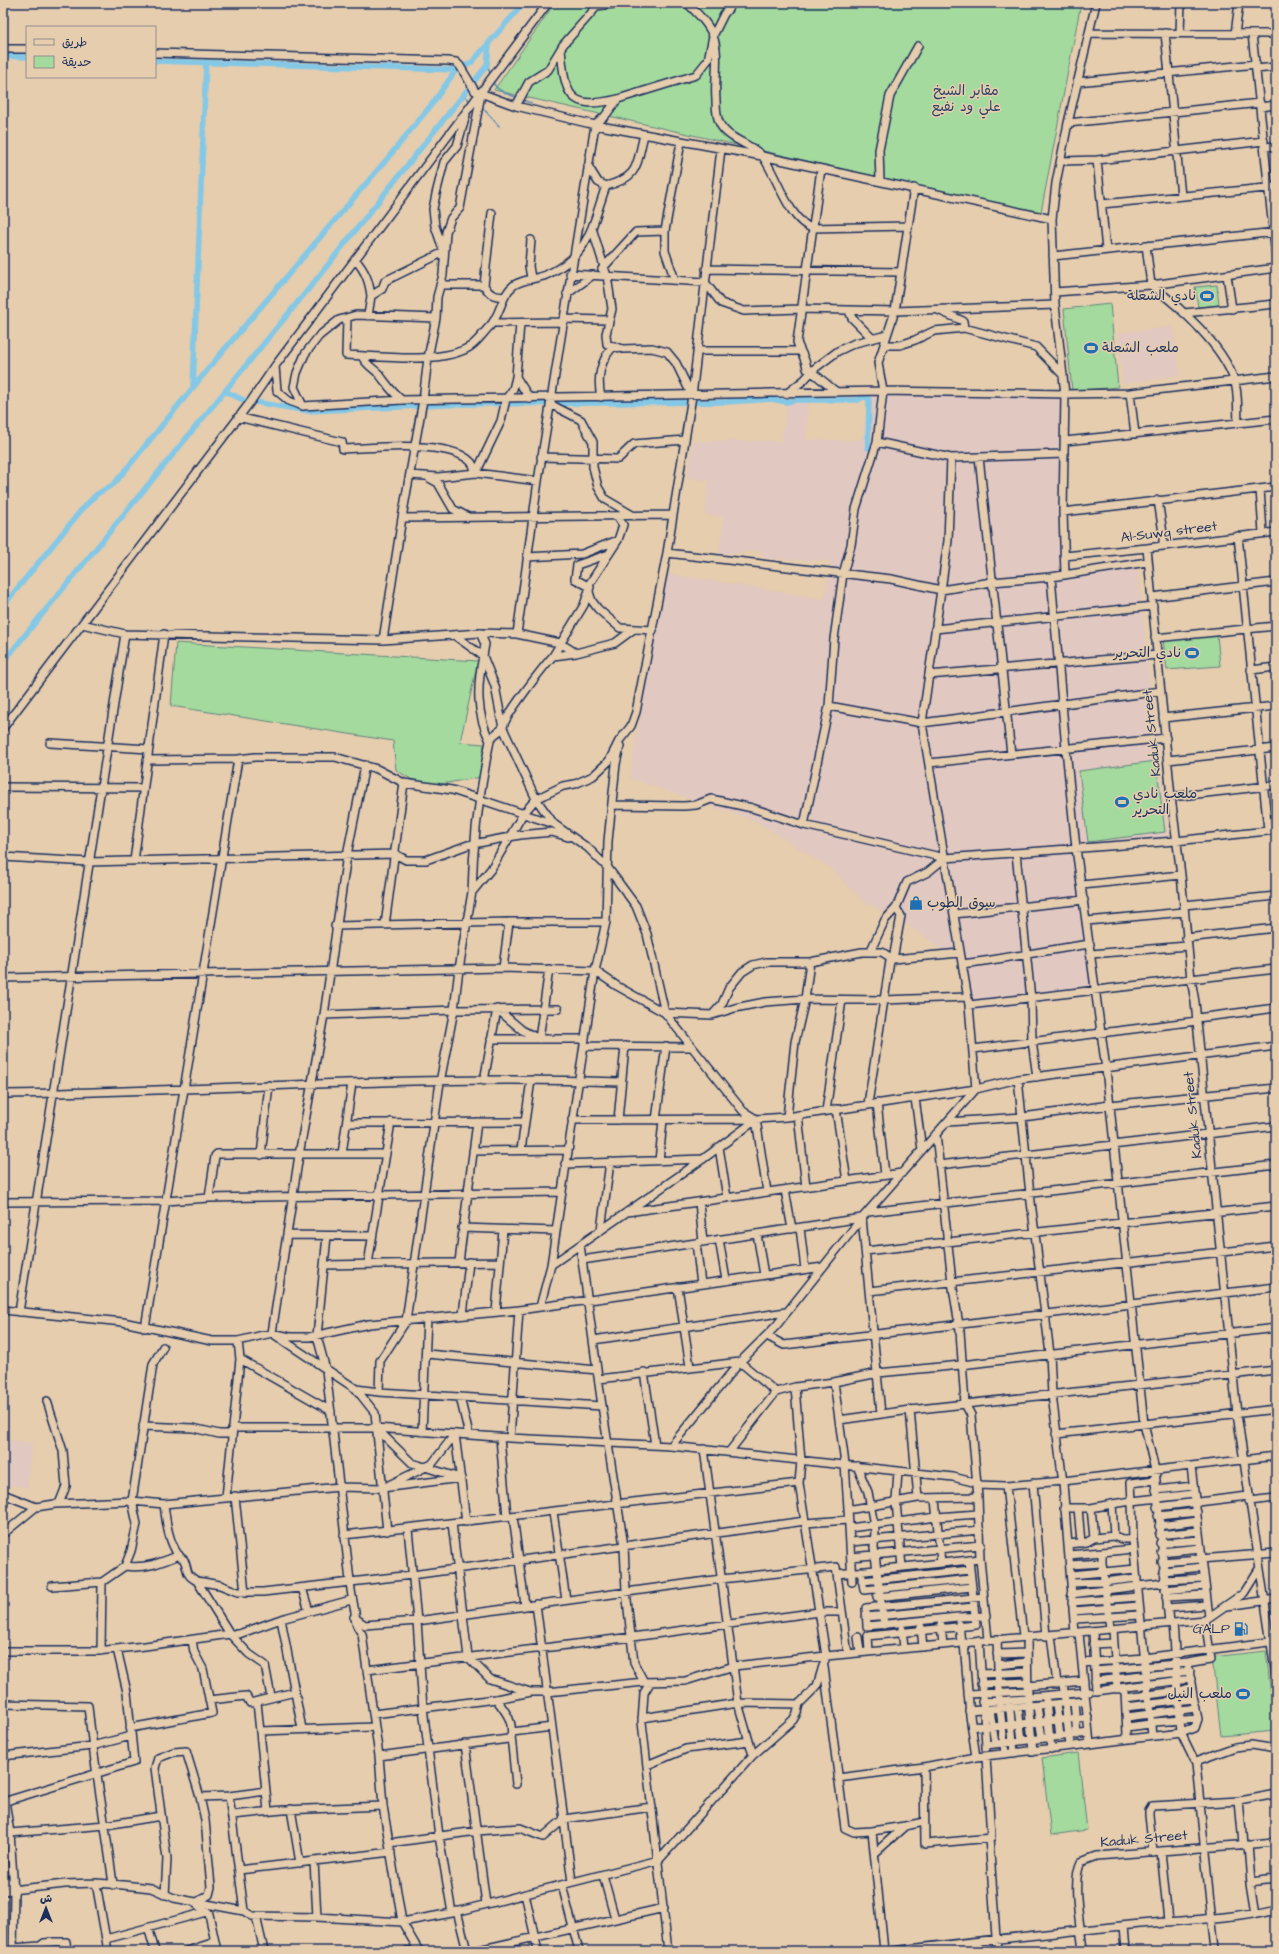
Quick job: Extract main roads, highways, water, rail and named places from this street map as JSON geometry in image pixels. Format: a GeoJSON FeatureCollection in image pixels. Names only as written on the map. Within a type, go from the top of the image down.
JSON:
{"type":"FeatureCollection","features":[{"type":"Feature","properties":{"kind":"waterway"},"geometry":{"type":"LineString","coordinates":[[156,61],[458,70],[472,62],[524,3]]}},
{"type":"Feature","properties":{"kind":"waterway"},"geometry":{"type":"LineString","coordinates":[[3,662],[311,286],[480,74],[487,65],[489,45]]}},
{"type":"Feature","properties":{"kind":"waterway"},"geometry":{"type":"LineString","coordinates":[[3,56],[26,57]]}},
{"type":"Feature","properties":{"kind":"waterway"},"geometry":{"type":"LineString","coordinates":[[193,388],[206,62]]}},
{"type":"Feature","properties":{"kind":"waterway"},"geometry":{"type":"LineString","coordinates":[[487,63],[490,74]]}},
{"type":"Feature","properties":{"kind":"waterway"},"geometry":{"type":"LineString","coordinates":[[3,606],[83,508],[97,494],[114,484],[218,357],[387,159],[432,104],[456,70]]}},
{"type":"Feature","properties":{"kind":"waterway"},"geometry":{"type":"LineString","coordinates":[[493,82],[500,90],[519,98]]}},
{"type":"Feature","properties":{"kind":"waterway"},"geometry":{"type":"LineString","coordinates":[[464,95],[471,102]]}},
{"type":"Feature","properties":{"kind":"waterway"},"geometry":{"type":"LineString","coordinates":[[522,100],[531,103]]}},
{"type":"Feature","properties":{"kind":"waterway"},"geometry":{"type":"LineString","coordinates":[[482,107],[499,126]]}},
{"type":"Feature","properties":{"kind":"waterway"},"geometry":{"type":"LineString","coordinates":[[225,391],[243,400],[308,411],[465,404],[726,402],[772,399],[786,402],[796,400],[858,400],[865,397],[869,399],[868,448]]}},
{"type":"Feature","properties":{"kind":"place","name":"نادي الشعلة"},"geometry":{"type":"Point","coordinates":[1207,296]}},
{"type":"Feature","properties":{"kind":"place","name":"ملعب الشعلة"},"geometry":{"type":"Point","coordinates":[1091,348]}},
{"type":"Feature","properties":{"kind":"place","name":"نادي التحرير"},"geometry":{"type":"Point","coordinates":[1192,653]}},
{"type":"Feature","properties":{"kind":"place","name":"ملعب نادي التحرير"},"geometry":{"type":"Point","coordinates":[1122,802]}},
{"type":"Feature","properties":{"kind":"place","name":"سوق الطوب"},"geometry":{"type":"Point","coordinates":[916,903]}},
{"type":"Feature","properties":{"kind":"place","name":"GALP"},"geometry":{"type":"Point","coordinates":[1241,1629]}},
{"type":"Feature","properties":{"kind":"place","name":"ملعب النيل"},"geometry":{"type":"Point","coordinates":[1243,1694]}},
{"type":"Feature","properties":{"kind":"park label","name":"مقابر الشيخ علي ود نفيع"},"geometry":{"type":"Point","coordinates":[966,100]}}]}
